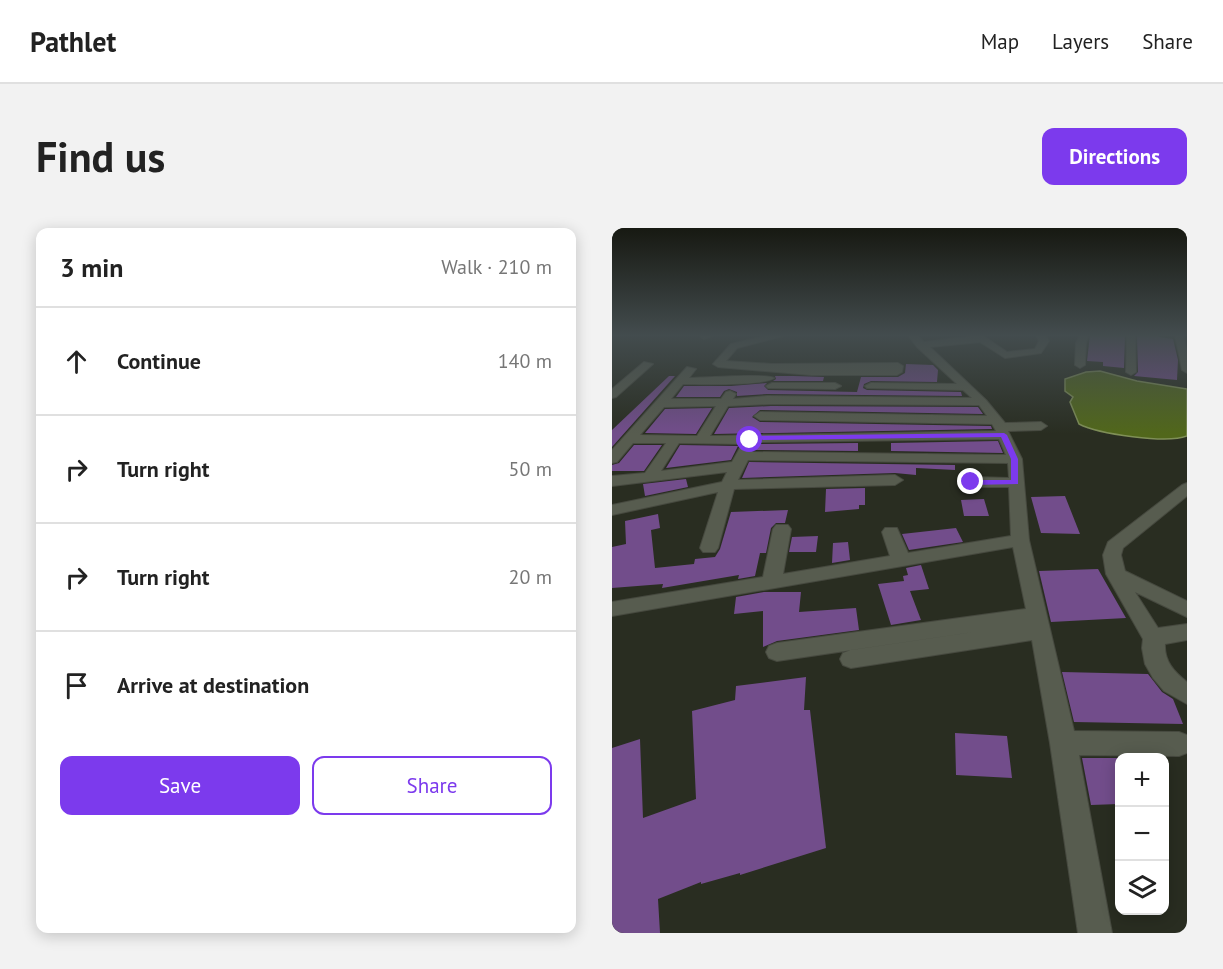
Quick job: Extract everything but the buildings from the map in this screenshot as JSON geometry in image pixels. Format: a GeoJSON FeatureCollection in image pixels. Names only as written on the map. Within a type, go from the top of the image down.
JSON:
{"type":"FeatureCollection","features":[{"type":"Feature","properties":{"kind":"street"},"geometry":{"type":"LineString","coordinates":[[612,395],[642,368]]}},
{"type":"Feature","properties":{"kind":"street"},"geometry":{"type":"LineString","coordinates":[[741,368],[857,386],[965,387]]}},
{"type":"Feature","properties":{"kind":"street"},"geometry":{"type":"LineString","coordinates":[[681,381],[740,381],[775,373],[865,368]]}},
{"type":"Feature","properties":{"kind":"street"},"geometry":{"type":"LineString","coordinates":[[775,373],[895,373],[897,368]]}},
{"type":"Feature","properties":{"kind":"street"},"geometry":{"type":"LineString","coordinates":[[945,368],[982,402],[1000,427],[1015,459],[1020,540],[1063,743],[1095,933]]}},
{"type":"Feature","properties":{"kind":"street"},"geometry":{"type":"LineString","coordinates":[[1131,368],[1131,372]]}},
{"type":"Feature","properties":{"kind":"street"},"geometry":{"type":"LineString","coordinates":[[612,459],[691,369]]}},
{"type":"Feature","properties":{"kind":"street"},"geometry":{"type":"LineString","coordinates":[[709,548],[728,485],[760,416],[775,373]]}},
{"type":"Feature","properties":{"kind":"street"},"geometry":{"type":"LineString","coordinates":[[701,439],[740,381]]}},
{"type":"Feature","properties":{"kind":"street"},"geometry":{"type":"LineString","coordinates":[[662,403],[982,402]]}},
{"type":"Feature","properties":{"kind":"street"},"geometry":{"type":"LineString","coordinates":[[760,416],[1000,427]]}},
{"type":"Feature","properties":{"kind":"street"},"geometry":{"type":"LineString","coordinates":[[630,439],[750,439],[1041,426]]}},
{"type":"Feature","properties":{"kind":"street"},"geometry":{"type":"LineString","coordinates":[[649,477],[675,440]]}},
{"type":"Feature","properties":{"kind":"street"},"geometry":{"type":"LineString","coordinates":[[612,481],[741,461],[1015,459]]}},
{"type":"Feature","properties":{"kind":"street"},"geometry":{"type":"LineString","coordinates":[[612,510],[728,485],[895,480]]}},
{"type":"Feature","properties":{"kind":"street"},"geometry":{"type":"LineString","coordinates":[[971,482],[1015,483]]}},
{"type":"Feature","properties":{"kind":"street"},"geometry":{"type":"LineString","coordinates":[[1187,488],[1114,546],[1110,557],[1116,574],[1154,639],[1153,655],[1158,667],[1177,689],[1187,694]]}},
{"type":"Feature","properties":{"kind":"street"},"geometry":{"type":"LineString","coordinates":[[772,582],[782,528]]}},
{"type":"Feature","properties":{"kind":"street"},"geometry":{"type":"LineString","coordinates":[[891,532],[901,560]]}},
{"type":"Feature","properties":{"kind":"street"},"geometry":{"type":"LineString","coordinates":[[612,609],[1020,540]]}},
{"type":"Feature","properties":{"kind":"street"},"geometry":{"type":"LineString","coordinates":[[1116,574],[1187,610]]}},
{"type":"Feature","properties":{"kind":"street"},"geometry":{"type":"LineString","coordinates":[[777,652],[1039,623]]}},
{"type":"Feature","properties":{"kind":"street"},"geometry":{"type":"LineString","coordinates":[[850,659],[1039,623]]}},
{"type":"Feature","properties":{"kind":"street"},"geometry":{"type":"LineString","coordinates":[[1154,639],[1168,633],[1187,632]]}},
{"type":"Feature","properties":{"kind":"street"},"geometry":{"type":"LineString","coordinates":[[1063,743],[1179,744]]}},
{"type":"Feature","properties":{"kind":"shaded area"},"geometry":{"type":"Polygon","coordinates":[[[1100,371],[1137,381],[1187,389],[1187,436],[1164,439],[1133,437],[1079,424],[1070,402],[1073,397],[1065,391],[1065,379],[1086,372],[1100,371]]]}},
{"type":"Feature","properties":{"kind":"route"},"geometry":{"type":"LineString","coordinates":[[750,440],[750,438],[1004,435],[1015,459],[1015,483],[971,482]]}}]}
